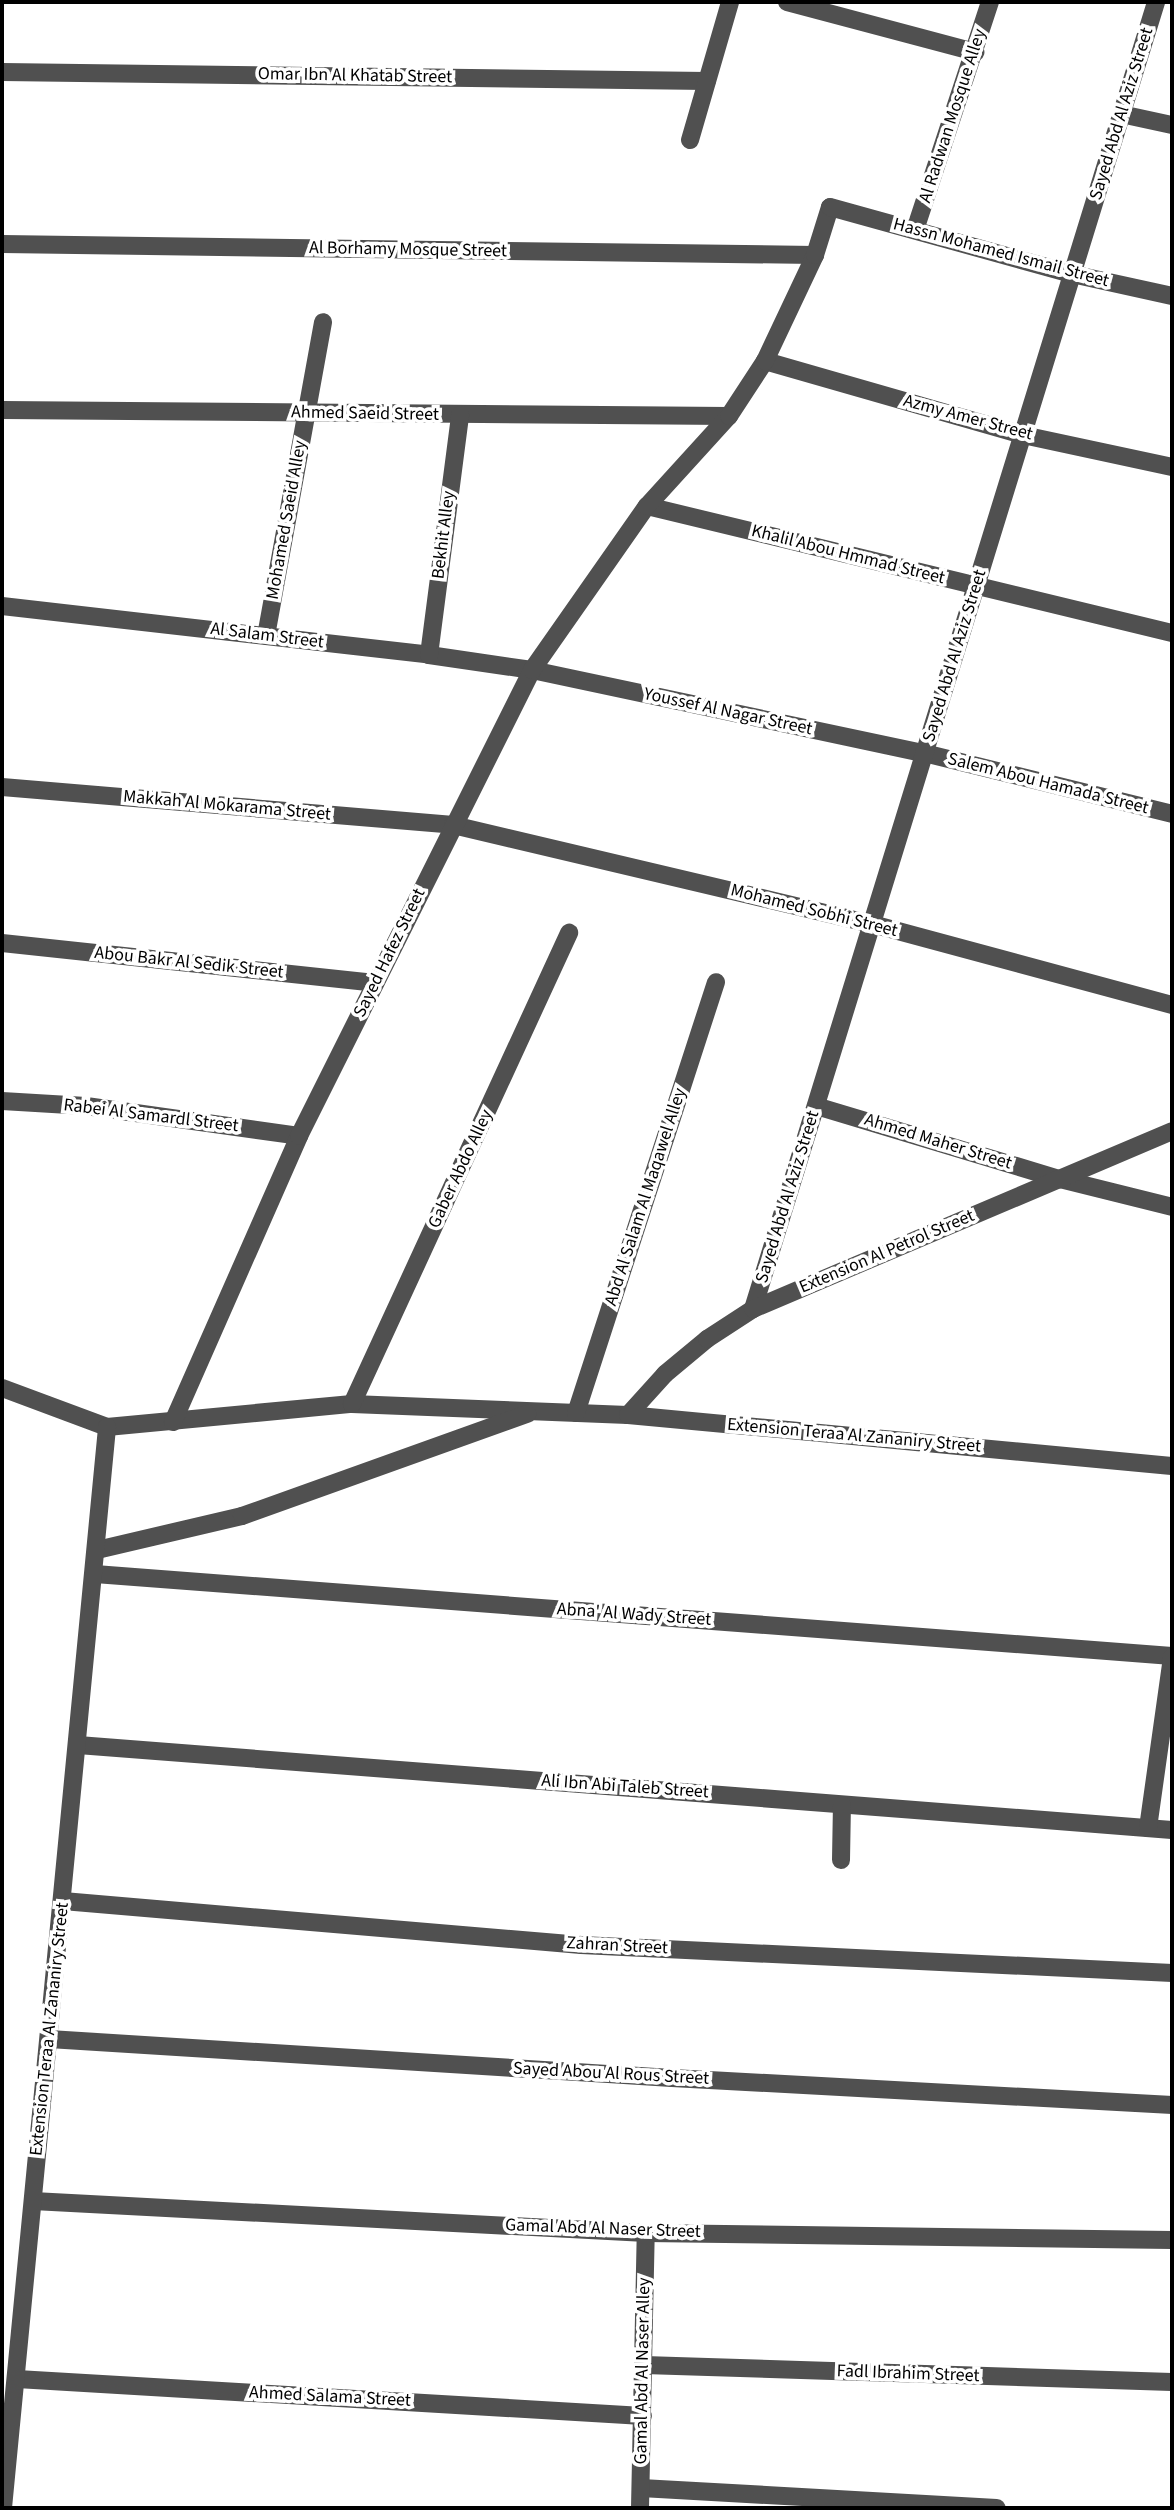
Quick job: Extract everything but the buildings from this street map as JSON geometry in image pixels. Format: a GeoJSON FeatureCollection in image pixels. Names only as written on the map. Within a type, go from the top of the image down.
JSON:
{"type":"FeatureCollection","features":[{"type":"Feature","properties":{"kind":"street"},"geometry":{"type":"LineString","coordinates":[[691,140],[730,2]]}},
{"type":"Feature","properties":{"kind":"street"},"geometry":{"type":"LineString","coordinates":[[787,2],[975,52]]}},
{"type":"Feature","properties":{"kind":"street","name":"Al Radwan Mosque Alley"},"geometry":{"type":"LineString","coordinates":[[915,230],[990,2]]}},
{"type":"Feature","properties":{"kind":"street","name":"Sayed Abd Al Aziz Street"},"geometry":{"type":"LineString","coordinates":[[753,1309],[1156,2]]}},
{"type":"Feature","properties":{"kind":"street","name":"Omar Ibn Al Khatab Street"},"geometry":{"type":"LineString","coordinates":[[2,72],[708,81]]}},
{"type":"Feature","properties":{"kind":"street"},"geometry":{"type":"LineString","coordinates":[[1121,114],[1172,125]]}},
{"type":"Feature","properties":{"kind":"street","name":"Hassn Mohamed Ismail Street"},"geometry":{"type":"LineString","coordinates":[[831,206],[1072,274],[1172,296]]}},
{"type":"Feature","properties":{"kind":"street","name":"Sayed Hafez Street"},"geometry":{"type":"LineString","coordinates":[[173,1422],[299,1136],[532,670],[647,506],[729,416],[765,361],[815,255],[831,206]]}},
{"type":"Feature","properties":{"kind":"street","name":"Al Borhamy Mosque Street"},"geometry":{"type":"LineString","coordinates":[[2,244],[815,255]]}},
{"type":"Feature","properties":{"kind":"street","name":"Mohamed Saeid Alley"},"geometry":{"type":"LineString","coordinates":[[265,636],[323,322]]}},
{"type":"Feature","properties":{"kind":"street","name":"Azmy Amer Street"},"geometry":{"type":"LineString","coordinates":[[765,361],[1023,435],[1172,467]]}},
{"type":"Feature","properties":{"kind":"street","name":"Ahmed Saeid Street"},"geometry":{"type":"LineString","coordinates":[[2,410],[729,416]]}},
{"type":"Feature","properties":{"kind":"street","name":"Bekhit Alley"},"geometry":{"type":"LineString","coordinates":[[429,655],[460,415]]}},
{"type":"Feature","properties":{"kind":"street","name":"Khalil Abou Hmmad Street"},"geometry":{"type":"LineString","coordinates":[[647,506],[1172,633]]}},
{"type":"Feature","properties":{"kind":"street","name":"Al Salam Street"},"geometry":{"type":"LineString","coordinates":[[2,606],[429,655],[532,670]]}},
{"type":"Feature","properties":{"kind":"street","name":"Youssef Al Nagar Street"},"geometry":{"type":"LineString","coordinates":[[532,670],[925,753]]}},
{"type":"Feature","properties":{"kind":"street","name":"Salem Abou Hamada Street"},"geometry":{"type":"LineString","coordinates":[[925,753],[1172,814]]}},
{"type":"Feature","properties":{"kind":"street","name":"Makkah Al Mokarama Street"},"geometry":{"type":"LineString","coordinates":[[2,787],[453,825]]}},
{"type":"Feature","properties":{"kind":"street","name":"Mohamed Sobhi Street"},"geometry":{"type":"LineString","coordinates":[[453,825],[872,924],[1172,1005]]}},
{"type":"Feature","properties":{"kind":"street","name":"Gaber Abdo Alley"},"geometry":{"type":"LineString","coordinates":[[352,1404],[569,933]]}},
{"type":"Feature","properties":{"kind":"street","name":"Abou Bakr Al Sedik Street"},"geometry":{"type":"LineString","coordinates":[[2,943],[375,983]]}},
{"type":"Feature","properties":{"kind":"street","name":"Abd Al Salam Al Maqawel Alley"},"geometry":{"type":"LineString","coordinates":[[576,1413],[716,982]]}},
{"type":"Feature","properties":{"kind":"street","name":"Rabei Al Samardl Street"},"geometry":{"type":"LineString","coordinates":[[2,1101],[86,1106],[299,1136]]}},
{"type":"Feature","properties":{"kind":"street","name":"Ahmed Maher Street"},"geometry":{"type":"LineString","coordinates":[[816,1106],[1060,1179],[1172,1207]]}},
{"type":"Feature","properties":{"kind":"street","name":"Extension Al Petrol Street"},"geometry":{"type":"LineString","coordinates":[[628,1415],[665,1374],[707,1339],[753,1309],[1172,1131]]}},
{"type":"Feature","properties":{"kind":"street","name":"Extension Teraa Al Zananiry Street"},"geometry":{"type":"LineString","coordinates":[[2,1388],[107,1427],[352,1404],[628,1415],[1172,1466]]}},
{"type":"Feature","properties":{"kind":"street","name":"Extension Teraa Al Zananiry Street"},"geometry":{"type":"LineString","coordinates":[[97,1550],[242,1516],[535,1411]]}},
{"type":"Feature","properties":{"kind":"street","name":"Extension Teraa Al Zananiry Street"},"geometry":{"type":"LineString","coordinates":[[3,2508],[95,1574],[107,1427]]}},
{"type":"Feature","properties":{"kind":"street","name":"Abna' Al Wady Street"},"geometry":{"type":"LineString","coordinates":[[95,1574],[1172,1656]]}},
{"type":"Feature","properties":{"kind":"street"},"geometry":{"type":"LineString","coordinates":[[1147,1828],[1172,1656]]}},
{"type":"Feature","properties":{"kind":"street","name":"Ali Ibn Abi Taleb Street"},"geometry":{"type":"LineString","coordinates":[[78,1745],[1172,1830]]}},
{"type":"Feature","properties":{"kind":"street"},"geometry":{"type":"LineString","coordinates":[[841,1860],[842,1805]]}},
{"type":"Feature","properties":{"kind":"street","name":"Zahran Street"},"geometry":{"type":"LineString","coordinates":[[63,1902],[581,1945],[1172,1973]]}},
{"type":"Feature","properties":{"kind":"street","name":"Sayed Abou Al Rous Street"},"geometry":{"type":"LineString","coordinates":[[49,2039],[672,2078],[1172,2105]]}},
{"type":"Feature","properties":{"kind":"street","name":"Gamal Abd Al Naser Street"},"geometry":{"type":"LineString","coordinates":[[33,2201],[646,2233],[1172,2240]]}},
{"type":"Feature","properties":{"kind":"street","name":"Gamal Abd Al Naser Alley"},"geometry":{"type":"LineString","coordinates":[[640,2508],[646,2233]]}},
{"type":"Feature","properties":{"kind":"street","name":"Fadl Ibrahim Street"},"geometry":{"type":"LineString","coordinates":[[644,2365],[1172,2382]]}},
{"type":"Feature","properties":{"kind":"street","name":"Ahmed Salama Street"},"geometry":{"type":"LineString","coordinates":[[17,2379],[643,2416]]}},
{"type":"Feature","properties":{"kind":"street"},"geometry":{"type":"LineString","coordinates":[[641,2488],[996,2508]]}}]}
